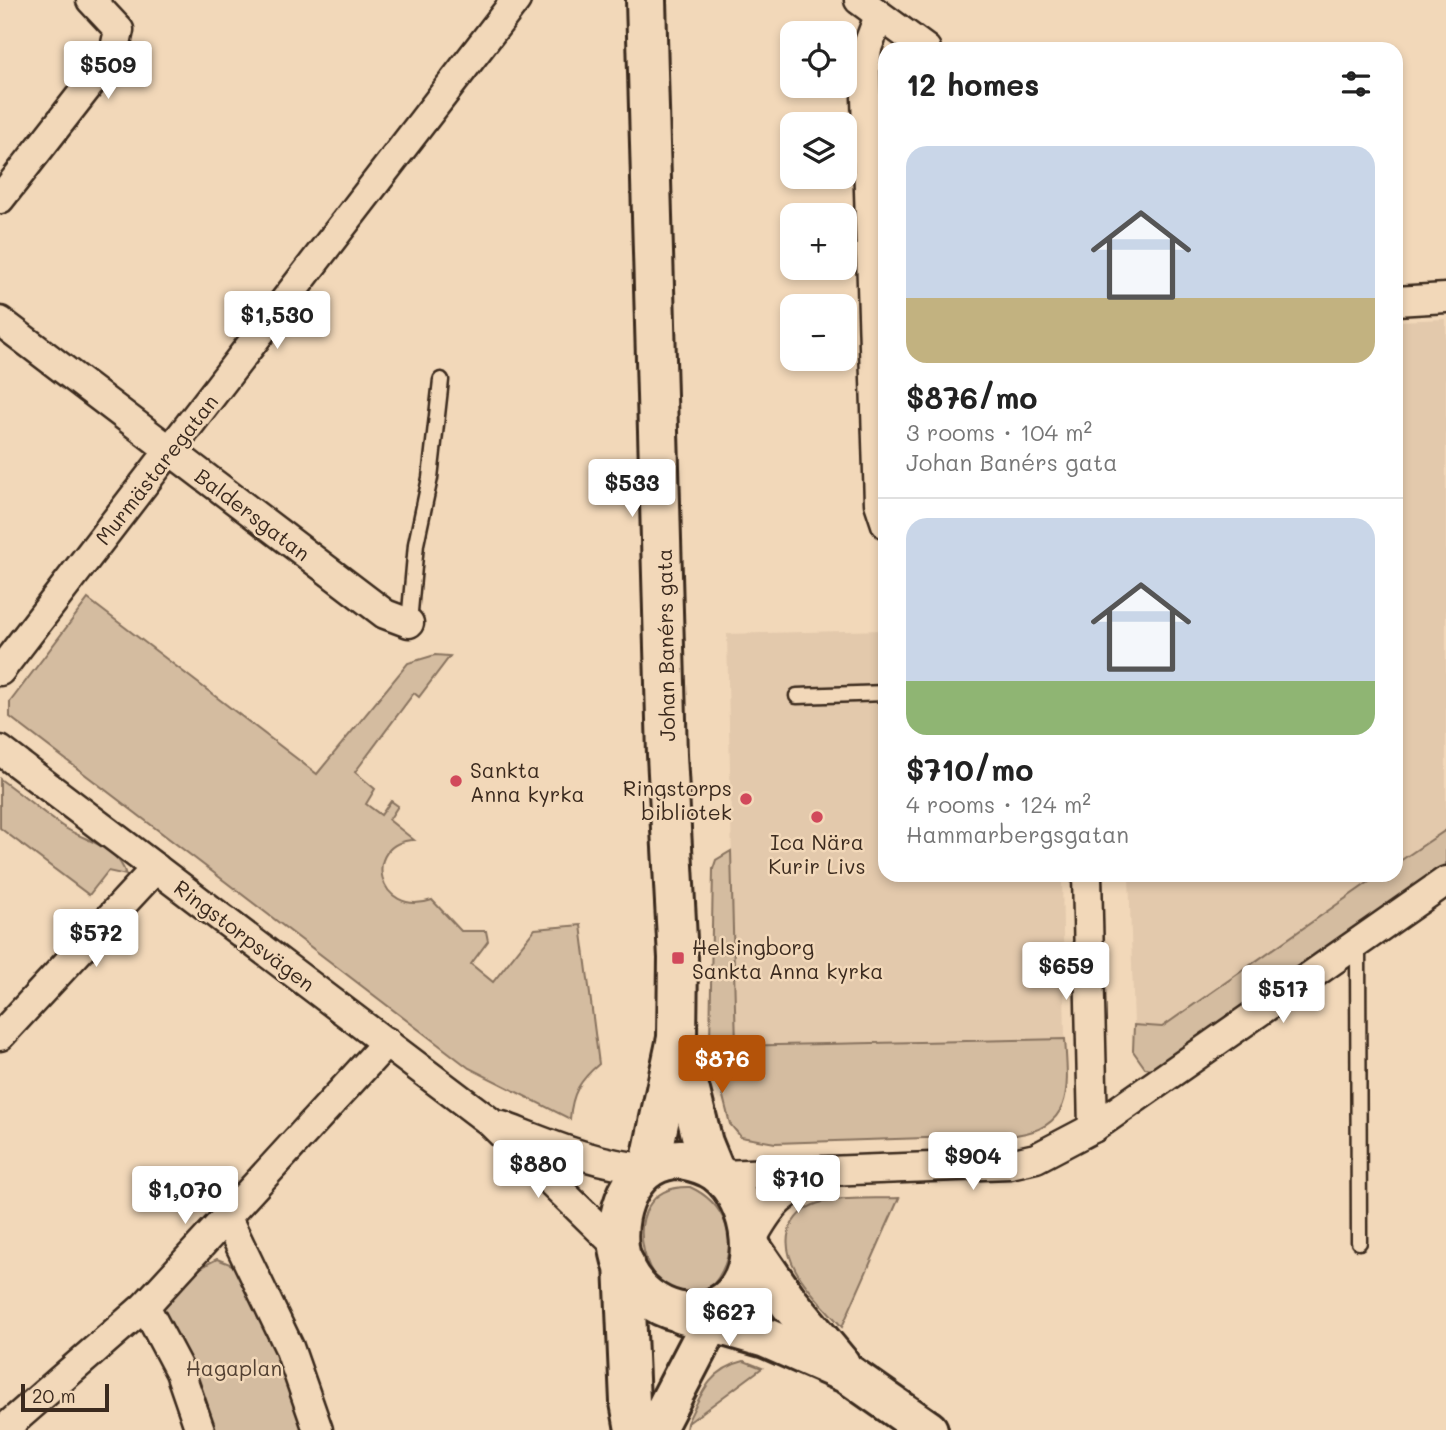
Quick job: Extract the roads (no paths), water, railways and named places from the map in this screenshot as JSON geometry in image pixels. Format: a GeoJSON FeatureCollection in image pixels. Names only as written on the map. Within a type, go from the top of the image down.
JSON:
{"type":"FeatureCollection","features":[{"type":"Feature","properties":{"kind":"street"},"geometry":{"type":"LineString","coordinates":[[0,199],[114,53],[119,30],[91,0]]}},
{"type":"Feature","properties":{"kind":"street","name":"Murmästaregatan"},"geometry":{"type":"LineString","coordinates":[[0,671],[516,0]]}},
{"type":"Feature","properties":{"kind":"street","name":"Johan Banérs gata"},"geometry":{"type":"LineString","coordinates":[[646,0],[667,755],[678,958],[677,1038],[648,1166]]}},
{"type":"Feature","properties":{"kind":"street"},"geometry":{"type":"LineString","coordinates":[[869,8],[916,42]]}},
{"type":"Feature","properties":{"kind":"street"},"geometry":{"type":"LineString","coordinates":[[869,8],[869,39],[865,66],[878,472]]}},
{"type":"Feature","properties":{"kind":"street"},"geometry":{"type":"LineString","coordinates":[[1403,301],[1446,298]]}},
{"type":"Feature","properties":{"kind":"street","name":"Baldersgatan"},"geometry":{"type":"LineString","coordinates":[[0,321],[385,614],[409,622]]}},
{"type":"Feature","properties":{"kind":"street","name":"Ringstorpsvägen"},"geometry":{"type":"LineString","coordinates":[[0,751],[489,1121],[562,1189],[622,1256]]}},
{"type":"Feature","properties":{"kind":"street"},"geometry":{"type":"LineString","coordinates":[[0,1037],[156,868]]}},
{"type":"Feature","properties":{"kind":"street"},"geometry":{"type":"LineString","coordinates":[[635,1430],[630,1402],[622,1256],[626,1202],[648,1166],[681,1160],[699,1163],[718,1173],[737,1177],[763,1172],[832,1173],[1010,1164],[1036,1158],[1093,1128],[1446,881]]}},
{"type":"Feature","properties":{"kind":"street"},"geometry":{"type":"LineString","coordinates":[[1087,882],[1093,1128]]}},
{"type":"Feature","properties":{"kind":"street","name":"Johan Banérs gata"},"geometry":{"type":"LineString","coordinates":[[677,1038],[704,1143],[718,1173]]}},
{"type":"Feature","properties":{"kind":"street"},"geometry":{"type":"LineString","coordinates":[[3,1430],[145,1306],[387,1042]]}},
{"type":"Feature","properties":{"kind":"street","name":"Ringstorpsvägen"},"geometry":{"type":"LineString","coordinates":[[489,1121],[578,1155],[617,1166],[648,1166]]}},
{"type":"Feature","properties":{"kind":"street"},"geometry":{"type":"LineString","coordinates":[[655,1430],[688,1363],[702,1313],[737,1287],[748,1263],[750,1243],[742,1206],[718,1173]]}},
{"type":"Feature","properties":{"kind":"street"},"geometry":{"type":"LineString","coordinates":[[750,1243],[775,1201],[803,1184],[832,1173]]}},
{"type":"Feature","properties":{"kind":"street"},"geometry":{"type":"LineString","coordinates":[[226,1216],[289,1347],[318,1430]]}},
{"type":"Feature","properties":{"kind":"street"},"geometry":{"type":"LineString","coordinates":[[750,1243],[790,1304],[848,1374]]}},
{"type":"Feature","properties":{"kind":"street"},"geometry":{"type":"LineString","coordinates":[[622,1256],[639,1290],[655,1303],[702,1313],[848,1374],[928,1430]]}},
{"type":"Feature","properties":{"kind":"street"},"geometry":{"type":"LineString","coordinates":[[145,1306],[180,1372],[200,1430]]}},
{"type":"Feature","properties":{"kind":"street"},"geometry":{"type":"LineString","coordinates":[[688,1363],[736,1339],[753,1335]]}},
{"type":"Feature","properties":{"kind":"lane"},"geometry":{"type":"LineString","coordinates":[[409,622],[416,544],[430,478],[441,380]]}},
{"type":"Feature","properties":{"kind":"lane"},"geometry":{"type":"LineString","coordinates":[[797,696],[878,693]]}},
{"type":"Feature","properties":{"kind":"lane"},"geometry":{"type":"LineString","coordinates":[[1358,943],[1359,1242]]}},
{"type":"Feature","properties":{"kind":"place","name":"Sankta Anna kyrka"},"geometry":{"type":"Point","coordinates":[456,781]}},
{"type":"Feature","properties":{"kind":"place","name":"Ringstorps bibliotek"},"geometry":{"type":"Point","coordinates":[746,799]}},
{"type":"Feature","properties":{"kind":"place","name":"Ica Nära Kurir Livs"},"geometry":{"type":"Point","coordinates":[817,817]}},
{"type":"Feature","properties":{"kind":"place","name":"Helsingborg Sankta Anna kyrka"},"geometry":{"type":"Point","coordinates":[678,958]}},
{"type":"Feature","properties":{"kind":"park label","name":"Hagaplan"},"geometry":{"type":"Point","coordinates":[234,1367]}}]}
